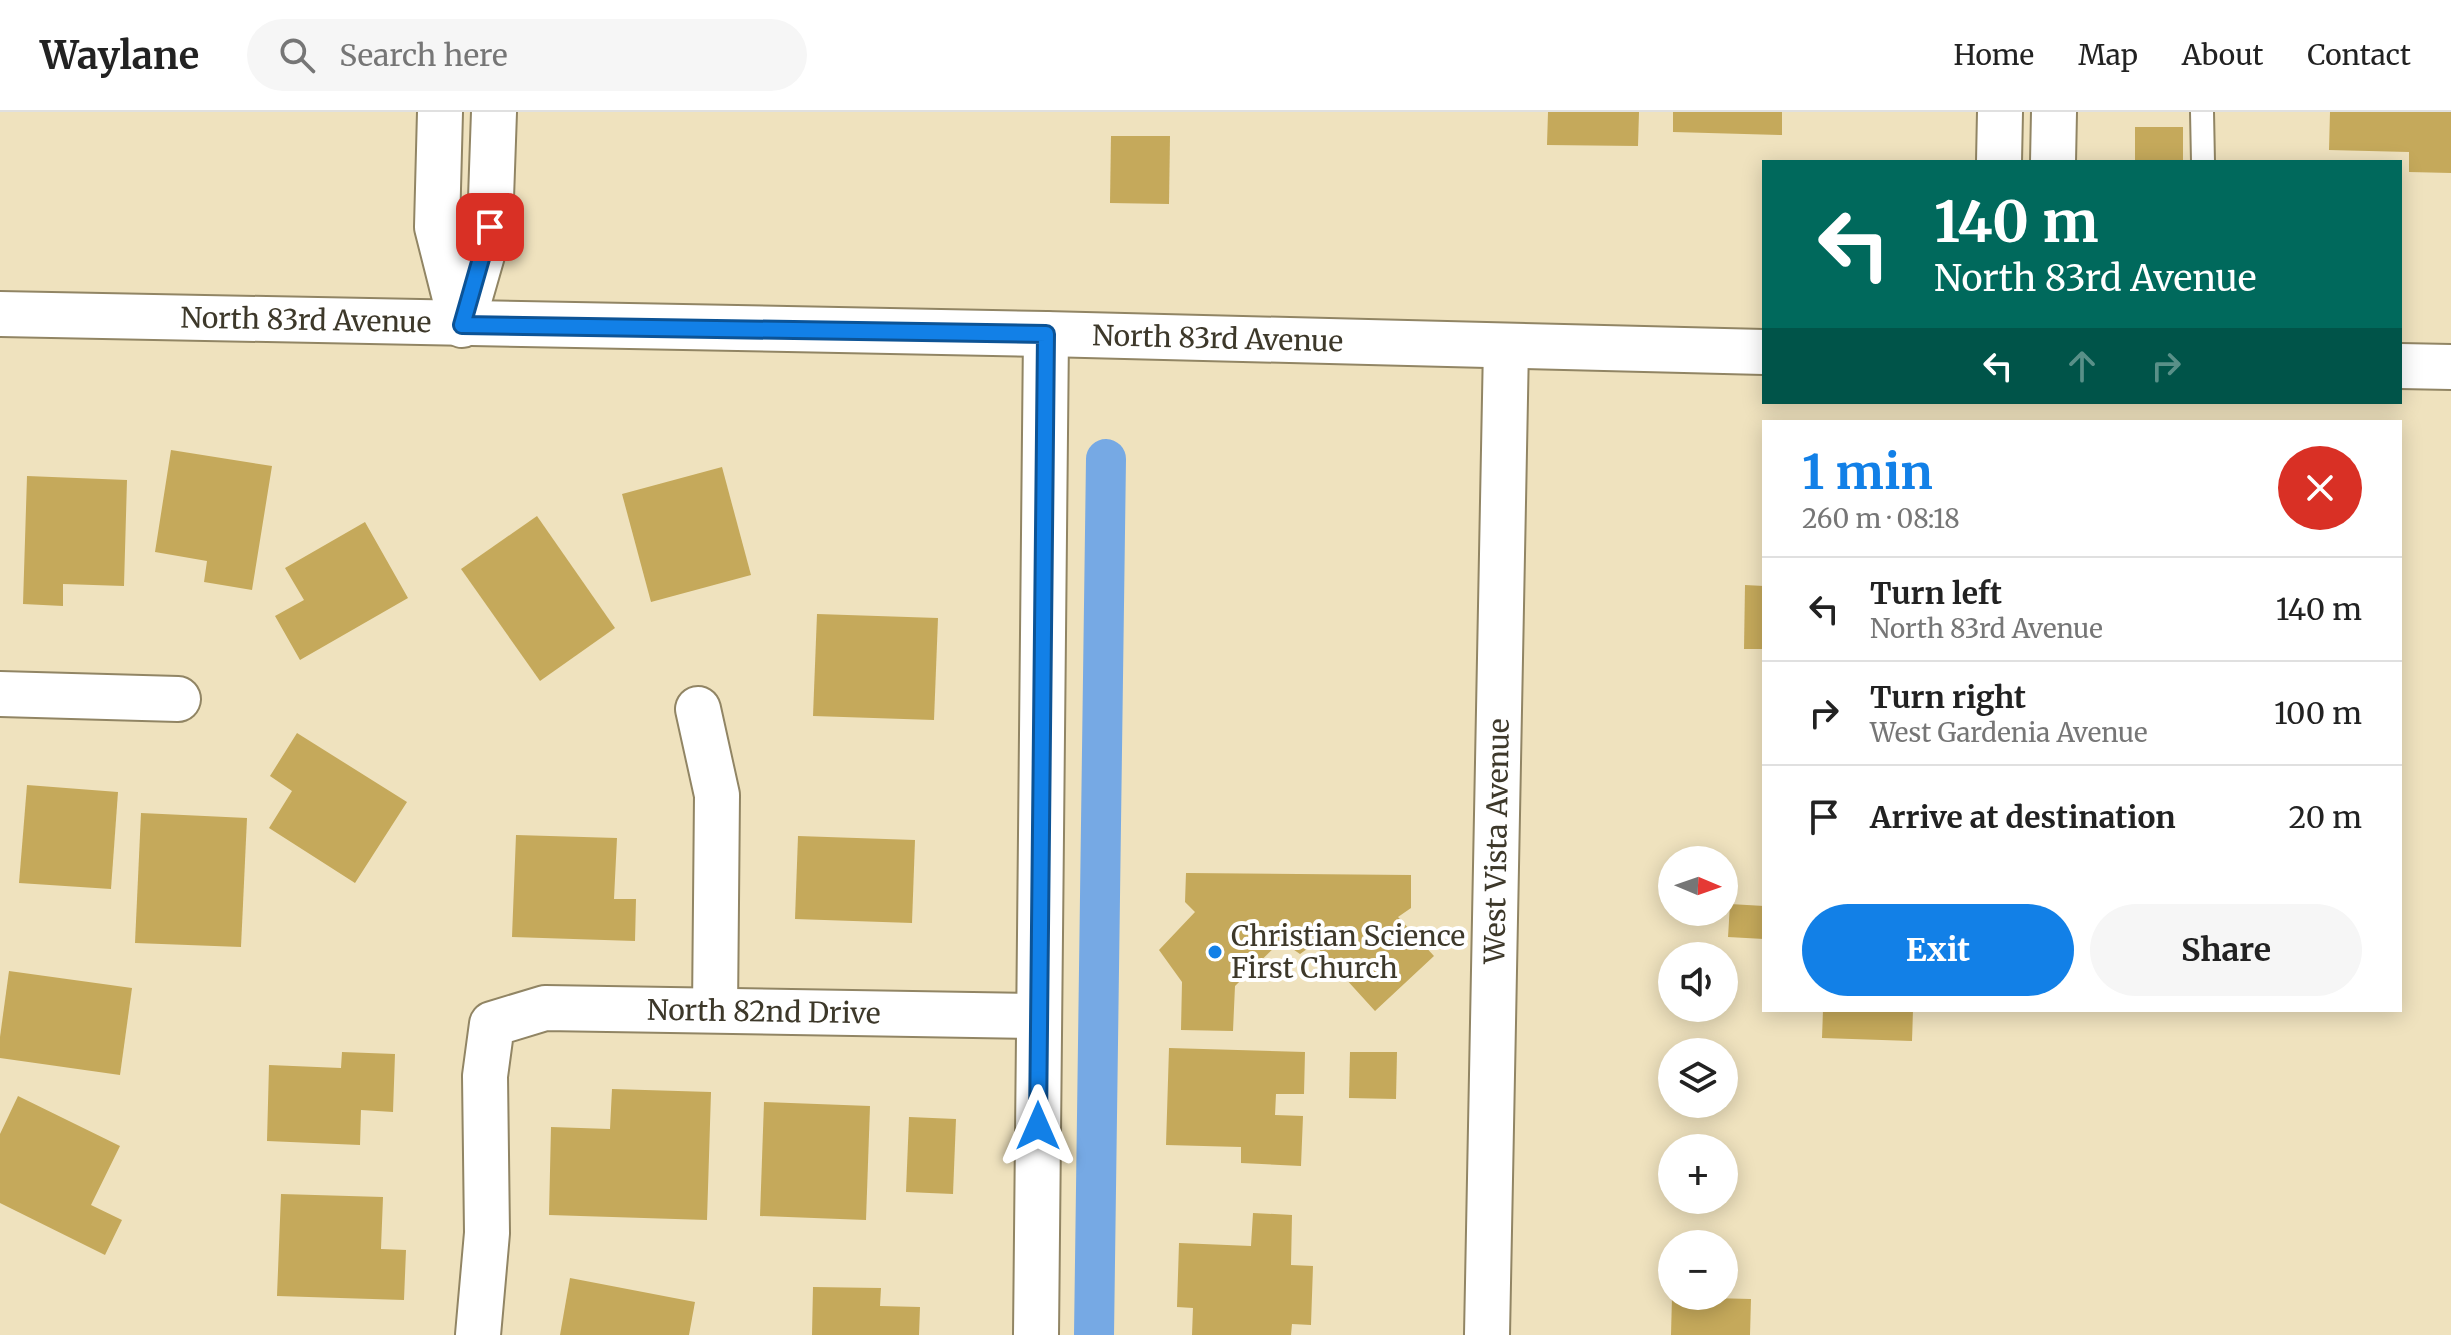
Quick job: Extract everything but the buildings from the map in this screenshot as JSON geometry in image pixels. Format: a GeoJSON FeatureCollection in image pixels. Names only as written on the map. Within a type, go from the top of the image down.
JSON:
{"type":"FeatureCollection","features":[{"type":"Feature","properties":{"kind":"street"},"geometry":{"type":"LineString","coordinates":[[440,112],[437,227],[462,325]]}},
{"type":"Feature","properties":{"kind":"street"},"geometry":{"type":"LineString","coordinates":[[462,325],[490,227],[494,112]]}},
{"type":"Feature","properties":{"kind":"street"},"geometry":{"type":"LineString","coordinates":[[1999,160],[2000,112]]}},
{"type":"Feature","properties":{"kind":"street"},"geometry":{"type":"LineString","coordinates":[[2053,160],[2054,112]]}},
{"type":"Feature","properties":{"kind":"street","name":"North 83rd Avenue"},"geometry":{"type":"LineString","coordinates":[[0,314],[1046,334],[1762,352]]}},
{"type":"Feature","properties":{"kind":"street"},"geometry":{"type":"LineString","coordinates":[[1036,1335],[1046,334]]}},
{"type":"Feature","properties":{"kind":"street","name":"West Vista Avenue"},"geometry":{"type":"LineString","coordinates":[[1487,1335],[1506,346]]}},
{"type":"Feature","properties":{"kind":"street"},"geometry":{"type":"LineString","coordinates":[[2402,366],[2451,367]]}},
{"type":"Feature","properties":{"kind":"street"},"geometry":{"type":"LineString","coordinates":[[0,694],[178,699]]}},
{"type":"Feature","properties":{"kind":"street"},"geometry":{"type":"LineString","coordinates":[[698,709],[717,795],[715,1010]]}},
{"type":"Feature","properties":{"kind":"street","name":"North 82nd Drive"},"geometry":{"type":"LineString","coordinates":[[478,1335],[487,1233],[485,1076],[492,1024],[545,1008],[1038,1016]]}},
{"type":"Feature","properties":{"kind":"lane"},"geometry":{"type":"LineString","coordinates":[[2202,112],[2203,160]]}},
{"type":"Feature","properties":{"kind":"waterway"},"geometry":{"type":"LineString","coordinates":[[1094,1335],[1106,459]]}},
{"type":"Feature","properties":{"kind":"place","name":"Christian Science First Church"},"geometry":{"type":"Point","coordinates":[1215,952]}},
{"type":"Feature","properties":{"kind":"route"},"geometry":{"type":"LineString","coordinates":[[490,227],[462,325],[1046,334],[1038,1126]]}}]}
